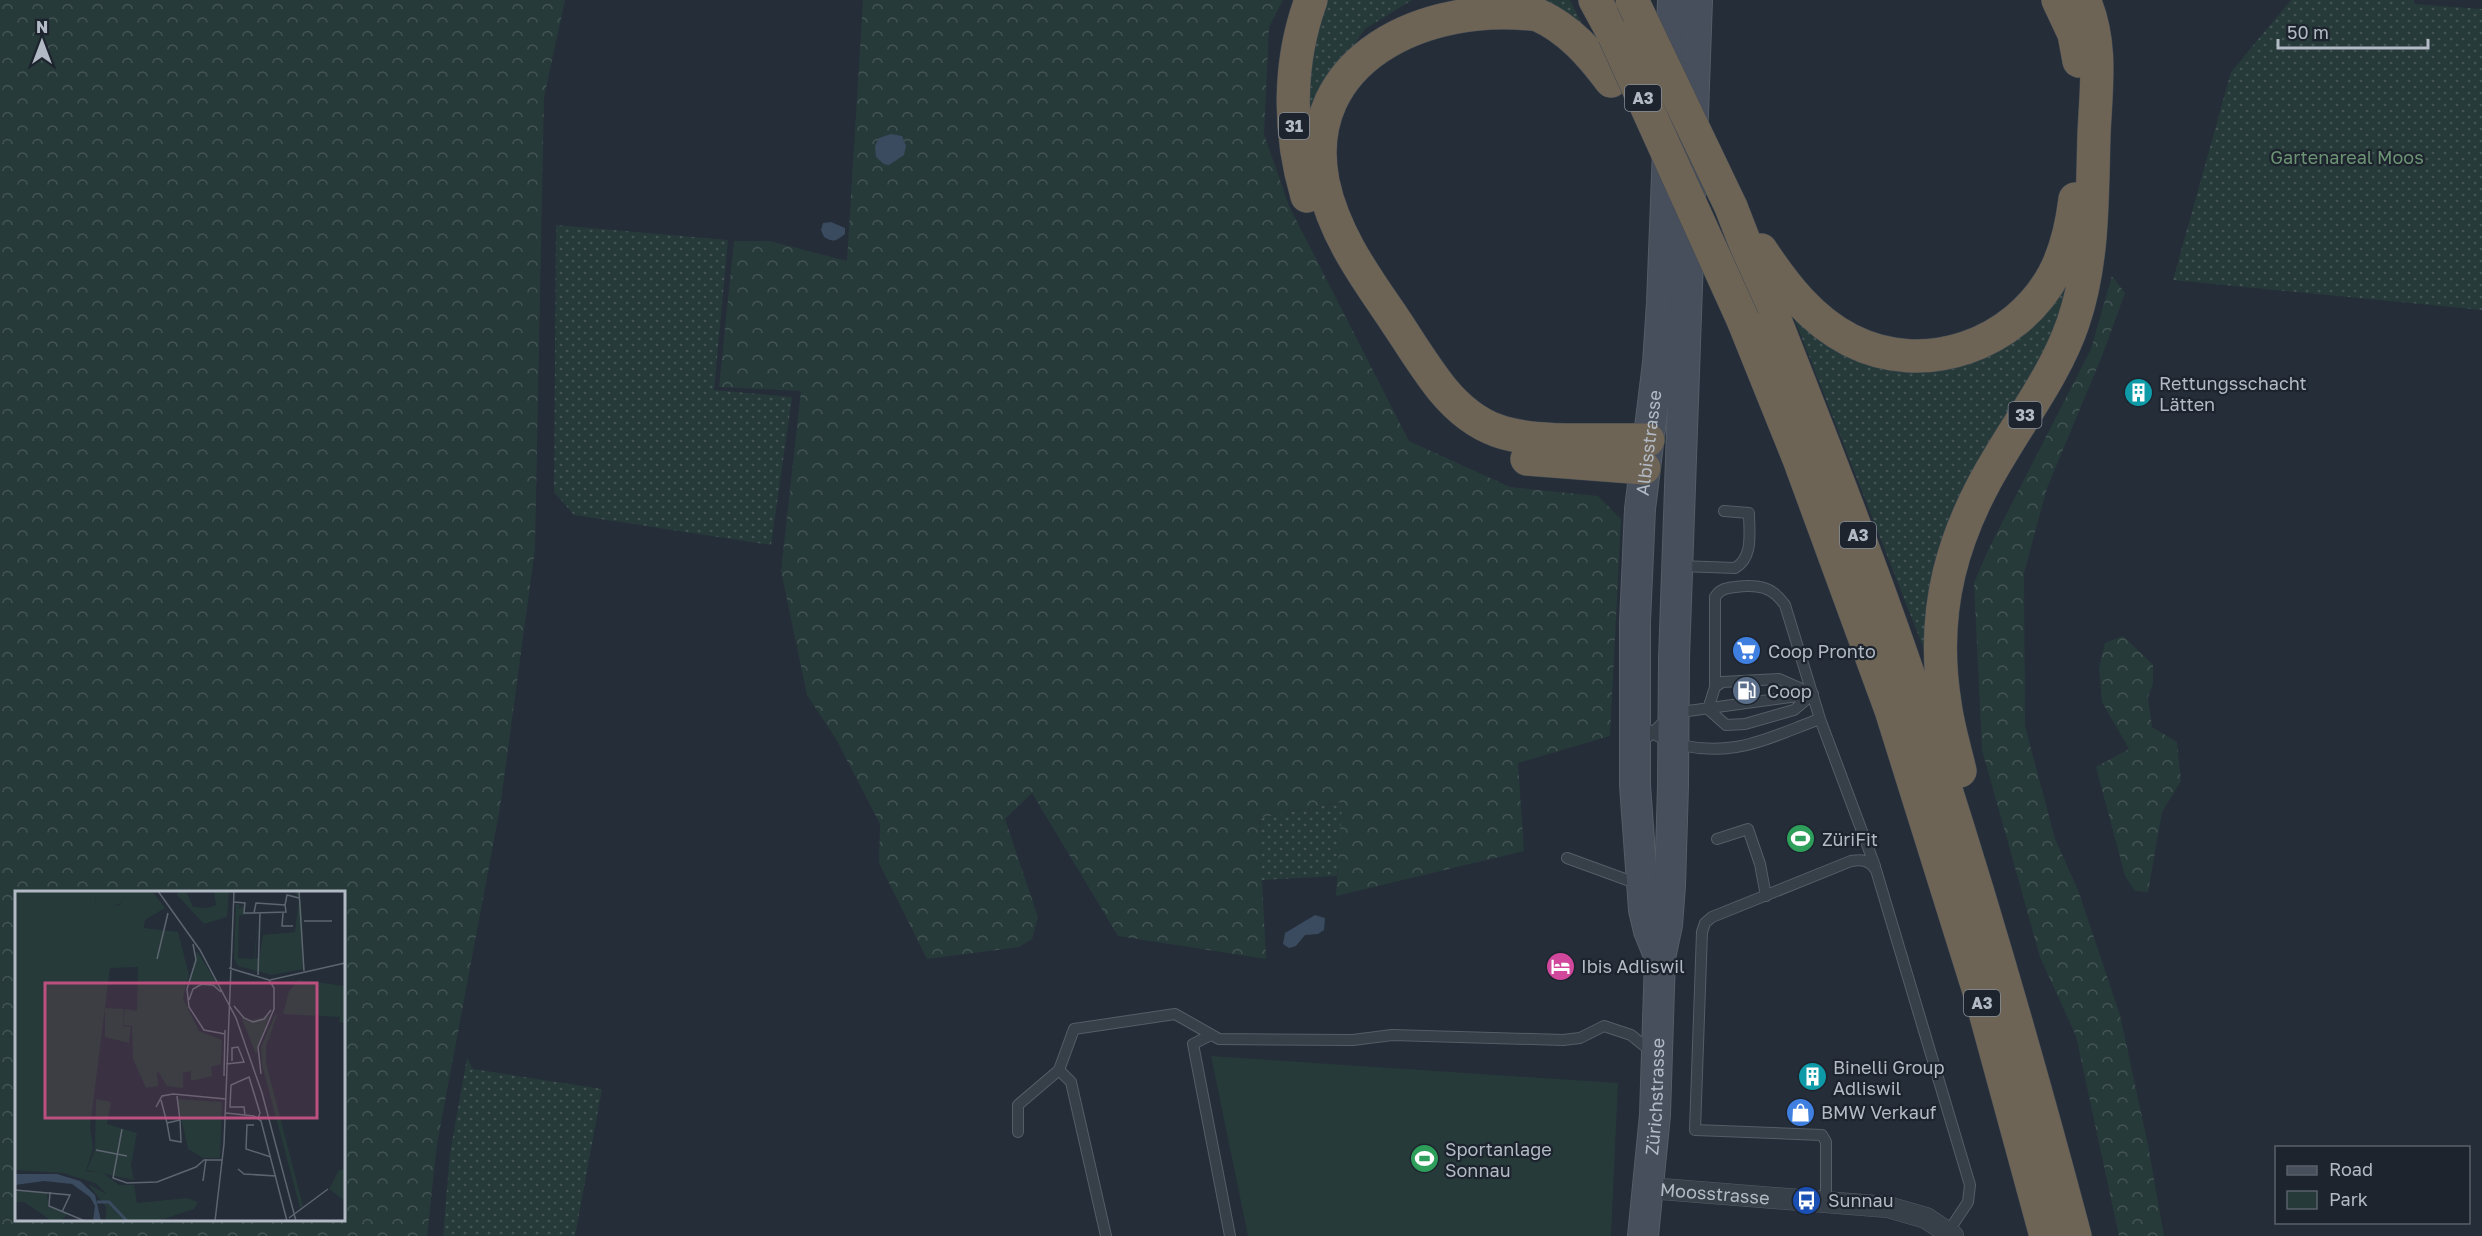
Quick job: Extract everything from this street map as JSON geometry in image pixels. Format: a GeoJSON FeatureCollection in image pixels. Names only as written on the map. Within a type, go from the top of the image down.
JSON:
{"type":"FeatureCollection","features":[{"type":"Feature","properties":{"kind":"highway","name":"31"},"geometry":{"type":"LineString","coordinates":[[1311,0],[1297,54],[1293,96],[1294,125],[1305,190],[1327,248],[1417,388],[1437,412],[1468,439],[1488,449],[1520,458],[1646,454]]}},
{"type":"Feature","properties":{"kind":"highway","name":"A3"},"geometry":{"type":"LineString","coordinates":[[1595,0],[1614,34],[1673,161],[1743,320],[1799,459],[1891,710],[1982,1001],[2046,1236]]}},
{"type":"Feature","properties":{"kind":"highway","name":"A3"},"geometry":{"type":"LineString","coordinates":[[1632,0],[1741,227],[1882,600],[1985,915],[2075,1236]]}},
{"type":"Feature","properties":{"kind":"highway"},"geometry":{"type":"LineString","coordinates":[[1741,227],[1799,300],[1828,326],[1858,344],[1893,354],[1939,355],[1972,346],[2004,330],[2031,306],[2055,273],[2067,243],[2073,215],[2077,180],[2080,70],[2074,34],[2058,0]]}},
{"type":"Feature","properties":{"kind":"highway","name":"33"},"geometry":{"type":"LineString","coordinates":[[1985,915],[1972,823],[1945,705],[1941,656],[1942,610],[1950,566],[1970,509],[2053,368],[2073,323],[2081,294],[2090,240],[2097,55],[2093,25],[2084,0]]}},
{"type":"Feature","properties":{"kind":"highway"},"geometry":{"type":"LineString","coordinates":[[1646,454],[1519,438],[1489,428],[1472,418],[1454,402],[1433,377],[1359,267],[1334,219],[1322,170],[1321,137],[1333,92],[1343,73],[1362,48],[1378,34],[1396,22],[1427,8],[1458,1],[1478,1],[1513,6],[1535,14],[1554,23],[1574,39],[1611,81],[1673,161]]}},
{"type":"Feature","properties":{"kind":"main road","name":"Albisstrasse"},"geometry":{"type":"LineString","coordinates":[[1650,893],[1654,781],[1636,588],[1646,454],[1658,363],[1662,303],[1673,0]]}},
{"type":"Feature","properties":{"kind":"main road","name":"Albisstrasse"},"geometry":{"type":"LineString","coordinates":[[1648,736],[1673,712],[1697,0]]}},
{"type":"Feature","properties":{"kind":"main road"},"geometry":{"type":"LineString","coordinates":[[1646,454],[1681,462]]}},
{"type":"Feature","properties":{"kind":"main road","name":"Albisstrasse"},"geometry":{"type":"LineString","coordinates":[[1648,736],[1654,781]]}},
{"type":"Feature","properties":{"kind":"main road","name":"Zürichstrasse"},"geometry":{"type":"LineString","coordinates":[[1643,1236],[1649,1188],[1660,958],[1649,931],[1650,893]]}},
{"type":"Feature","properties":{"kind":"street","name":"Moosstrasse"},"geometry":{"type":"LineString","coordinates":[[1649,1188],[1888,1207],[1926,1218],[1951,1234]]}},
{"type":"Feature","properties":{"kind":"lane"},"geometry":{"type":"LineString","coordinates":[[1677,566],[1735,568],[1741,564],[1749,546],[1749,513],[1724,511]]}},
{"type":"Feature","properties":{"kind":"lane"},"geometry":{"type":"LineString","coordinates":[[1708,709],[1714,687],[1715,597],[1725,588],[1756,585],[1774,592],[1785,605],[1820,719],[1876,870],[1970,1185],[1968,1202],[1951,1234]]}},
{"type":"Feature","properties":{"kind":"lane"},"geometry":{"type":"LineString","coordinates":[[1714,687],[1722,682],[1779,679],[1813,694]]}},
{"type":"Feature","properties":{"kind":"lane"},"geometry":{"type":"LineString","coordinates":[[1708,709],[1726,725],[1745,724],[1794,710],[1813,694]]}},
{"type":"Feature","properties":{"kind":"lane"},"geometry":{"type":"LineString","coordinates":[[1673,712],[1813,694]]}},
{"type":"Feature","properties":{"kind":"lane"},"geometry":{"type":"LineString","coordinates":[[1648,736],[1691,747],[1737,747],[1820,719]]}},
{"type":"Feature","properties":{"kind":"lane"},"geometry":{"type":"LineString","coordinates":[[1717,839],[1748,829],[1760,864],[1766,896]]}},
{"type":"Feature","properties":{"kind":"lane"},"geometry":{"type":"LineString","coordinates":[[1567,858],[1650,893]]}},
{"type":"Feature","properties":{"kind":"lane"},"geometry":{"type":"LineString","coordinates":[[1826,1201],[1826,1142],[1822,1135],[1695,1130],[1702,932],[1705,923],[1712,917],[1851,861],[1871,863],[1876,870]]}},
{"type":"Feature","properties":{"kind":"lane"},"geometry":{"type":"LineString","coordinates":[[1018,1132],[1018,1105],[1059,1070],[1074,1029],[1175,1014],[1219,1039],[1353,1040],[1392,1035],[1563,1040],[1580,1038],[1604,1026],[1631,1035],[1657,1057]]}},
{"type":"Feature","properties":{"kind":"lane"},"geometry":{"type":"LineString","coordinates":[[1211,1035],[1193,1044],[1230,1236]]}},
{"type":"Feature","properties":{"kind":"lane"},"geometry":{"type":"LineString","coordinates":[[1059,1070],[1071,1082],[1106,1236]]}},
{"type":"Feature","properties":{"kind":"green space"},"geometry":{"type":"Polygon","coordinates":[[[0,0],[565,0],[544,97],[535,549],[500,808],[437,1144],[427,1236],[0,1236],[0,0]]]}},
{"type":"Feature","properties":{"kind":"green space"},"geometry":{"type":"Polygon","coordinates":[[[863,0],[1283,0],[1269,27],[1264,134],[1289,206],[1409,441],[1510,487],[1598,496],[1621,519],[1610,736],[1518,763],[1524,851],[1336,896],[1342,802],[1259,818],[1266,959],[1118,936],[1032,793],[1005,819],[1038,917],[1032,939],[1019,947],[927,959],[879,863],[880,824],[836,739],[807,695],[781,571],[801,391],[719,387],[734,241],[770,241],[847,261],[863,0]]]}},
{"type":"Feature","properties":{"kind":"green space"},"geometry":{"type":"Polygon","coordinates":[[[1322,0],[1412,0],[1365,29],[1328,81],[1310,132],[1303,84],[1322,0]]]}},
{"type":"Feature","properties":{"kind":"green space"},"geometry":{"type":"Polygon","coordinates":[[[1520,0],[1570,0],[1590,40],[1520,0]]]}},
{"type":"Feature","properties":{"kind":"green space","name":"Gartenareal Moos"},"geometry":{"type":"Polygon","coordinates":[[[2291,0],[2414,0],[2414,4],[2482,9],[2482,310],[2173,280],[2231,72],[2291,0]]]}},
{"type":"Feature","properties":{"kind":"green space"},"geometry":{"type":"Polygon","coordinates":[[[556,225],[728,240],[714,390],[792,397],[771,545],[574,515],[554,492],[556,225]]]}},
{"type":"Feature","properties":{"kind":"green space"},"geometry":{"type":"Polygon","coordinates":[[[2075,241],[2069,312],[1925,652],[1791,310],[1846,349],[2005,342],[2075,241]]]}},
{"type":"Feature","properties":{"kind":"green space"},"geometry":{"type":"Polygon","coordinates":[[[2112,276],[2125,293],[2102,356],[2047,488],[2024,573],[2025,726],[2055,839],[2078,890],[2120,1015],[2148,1145],[2164,1236],[2119,1236],[2076,1036],[2040,957],[1982,750],[1974,583],[1989,548],[2091,349],[2112,276]]]}},
{"type":"Feature","properties":{"kind":"green space"},"geometry":{"type":"Polygon","coordinates":[[[2123,636],[2153,665],[2153,683],[2148,697],[2152,727],[2177,742],[2181,781],[2162,812],[2148,892],[2135,891],[2125,876],[2096,767],[2129,749],[2102,702],[2099,668],[2105,643],[2123,636]]]}},
{"type":"Feature","properties":{"kind":"green space"},"geometry":{"type":"Polygon","coordinates":[[[1343,802],[1337,876],[1262,880],[1259,818],[1343,802]]]}},
{"type":"Feature","properties":{"kind":"green space","name":"Sportanlage Sonnau"},"geometry":{"type":"Polygon","coordinates":[[[1211,1056],[1618,1083],[1611,1236],[1248,1236],[1211,1056]]]}},
{"type":"Feature","properties":{"kind":"green space"},"geometry":{"type":"Polygon","coordinates":[[[467,1058],[473,1069],[602,1089],[575,1236],[443,1236],[450,1153],[467,1058]]]}},
{"type":"Feature","properties":{"kind":"water"},"geometry":{"type":"Polygon","coordinates":[[[891,134],[902,136],[906,146],[904,155],[889,165],[876,157],[875,146],[879,138],[891,134]]]}},
{"type":"Feature","properties":{"kind":"water"},"geometry":{"type":"Polygon","coordinates":[[[831,222],[845,228],[845,234],[835,240],[824,237],[821,230],[823,223],[831,222]]]}},
{"type":"Feature","properties":{"kind":"water"},"geometry":{"type":"Polygon","coordinates":[[[1315,915],[1325,918],[1324,930],[1318,934],[1305,935],[1296,946],[1289,948],[1283,944],[1285,933],[1315,915]]]}},
{"type":"Feature","properties":{"kind":"place","name":"Rettungsschacht Lätten"},"geometry":{"type":"Point","coordinates":[2138,393]}},
{"type":"Feature","properties":{"kind":"place","name":"Coop Pronto"},"geometry":{"type":"Point","coordinates":[1747,651]}},
{"type":"Feature","properties":{"kind":"place","name":"Coop"},"geometry":{"type":"Point","coordinates":[1746,691]}},
{"type":"Feature","properties":{"kind":"place","name":"ZüriFit"},"geometry":{"type":"Point","coordinates":[1801,839]}},
{"type":"Feature","properties":{"kind":"place","name":"Ibis Adliswil"},"geometry":{"type":"Point","coordinates":[1560,966]}},
{"type":"Feature","properties":{"kind":"place","name":"Binelli Group Adliswil"},"geometry":{"type":"Point","coordinates":[1812,1077]}},
{"type":"Feature","properties":{"kind":"place","name":"BMW Verkauf"},"geometry":{"type":"Point","coordinates":[1800,1112]}},
{"type":"Feature","properties":{"kind":"place","name":"Sportanlage Sonnau"},"geometry":{"type":"Point","coordinates":[1424,1159]}},
{"type":"Feature","properties":{"kind":"place","name":"Sunnau"},"geometry":{"type":"Point","coordinates":[1807,1200]}}]}
